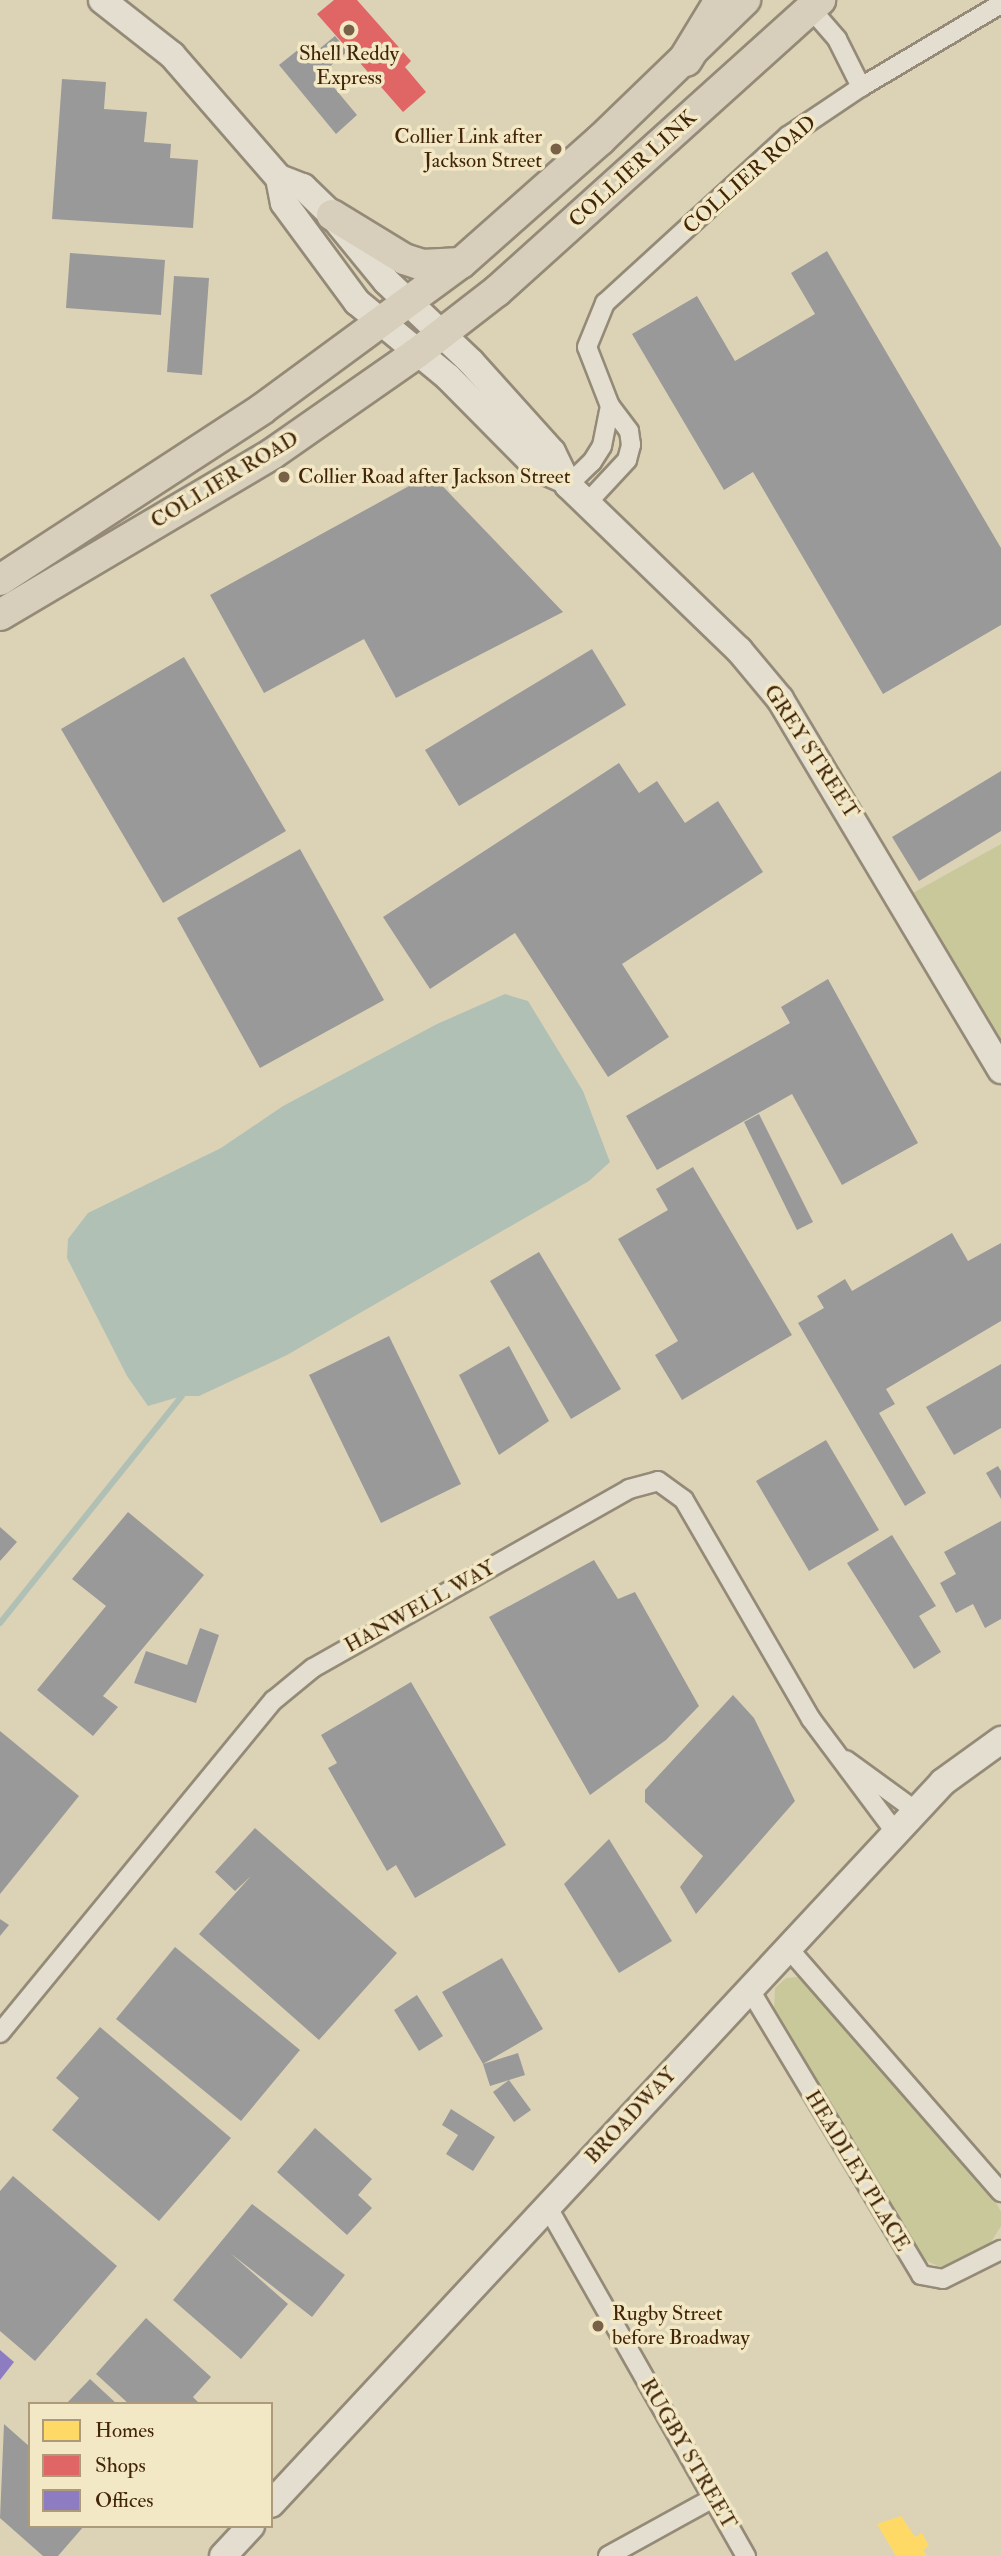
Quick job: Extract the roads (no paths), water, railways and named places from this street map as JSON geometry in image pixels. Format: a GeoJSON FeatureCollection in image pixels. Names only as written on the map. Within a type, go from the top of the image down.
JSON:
{"type":"FeatureCollection","features":[{"type":"Feature","properties":{"kind":"highway"},"geometry":{"type":"LineString","coordinates":[[685,59],[721,0]]}},
{"type":"Feature","properties":{"kind":"main road","name":"COLLIER LINK"},"geometry":{"type":"LineString","coordinates":[[409,303],[461,263],[685,59],[745,0]]}},
{"type":"Feature","properties":{"kind":"main road","name":"COLLIER LINK"},"geometry":{"type":"LineString","coordinates":[[443,333],[527,265],[815,4]]}},
{"type":"Feature","properties":{"kind":"main road"},"geometry":{"type":"LineString","coordinates":[[332,215],[404,259],[422,265],[461,263]]}},
{"type":"Feature","properties":{"kind":"main road","name":"COLLIER ROAD"},"geometry":{"type":"LineString","coordinates":[[0,580],[262,409],[409,303]]}},
{"type":"Feature","properties":{"kind":"main road","name":"COLLIER ROAD"},"geometry":{"type":"LineString","coordinates":[[0,615],[272,454],[443,333]]}},
{"type":"Feature","properties":{"kind":"street"},"geometry":{"type":"LineString","coordinates":[[102,0],[172,55],[279,178]]}},
{"type":"Feature","properties":{"kind":"street"},"geometry":{"type":"LineString","coordinates":[[815,4],[837,39],[860,86]]}},
{"type":"Feature","properties":{"kind":"street","name":"COLLIER ROAD"},"geometry":{"type":"LineString","coordinates":[[587,503],[627,460],[631,445],[629,431],[610,406],[587,347],[605,303],[788,136],[860,86],[1001,4]]}},
{"type":"Feature","properties":{"kind":"street","name":"GREY STREET"},"geometry":{"type":"LineString","coordinates":[[279,178],[303,187],[332,215],[409,303],[443,333],[552,452],[565,482]]}},
{"type":"Feature","properties":{"kind":"street","name":"GREY STREET"},"geometry":{"type":"LineString","coordinates":[[279,178],[284,202],[358,302],[380,325],[448,377],[538,468],[565,482],[739,650],[780,699],[1001,1070]]}},
{"type":"Feature","properties":{"kind":"street"},"geometry":{"type":"LineString","coordinates":[[565,482],[592,462],[602,446],[610,406]]}},
{"type":"Feature","properties":{"kind":"street","name":"HANWELL WAY"},"geometry":{"type":"LineString","coordinates":[[0,2034],[274,1700],[313,1668],[629,1489],[658,1481],[684,1500],[811,1719],[843,1758],[896,1833]]}},
{"type":"Feature","properties":{"kind":"street","name":"BROADWAY"},"geometry":{"type":"LineString","coordinates":[[273,2502],[943,1782],[1001,1740]]}},
{"type":"Feature","properties":{"kind":"street","name":"HANWELL WAY"},"geometry":{"type":"LineString","coordinates":[[843,1758],[916,1811]]}},
{"type":"Feature","properties":{"kind":"street"},"geometry":{"type":"LineString","coordinates":[[788,1948],[1001,2192]]}},
{"type":"Feature","properties":{"kind":"street","name":"HEADLEY PLACE"},"geometry":{"type":"LineString","coordinates":[[750,1990],[921,2275],[943,2279],[1001,2250]]}},
{"type":"Feature","properties":{"kind":"street","name":"RUGBY STREET"},"geometry":{"type":"LineString","coordinates":[[547,2206],[747,2556]]}},
{"type":"Feature","properties":{"kind":"street"},"geometry":{"type":"LineString","coordinates":[[608,2556],[713,2498]]}},
{"type":"Feature","properties":{"kind":"street"},"geometry":{"type":"LineString","coordinates":[[223,2556],[249,2528]]}},
{"type":"Feature","properties":{"kind":"waterway"},"geometry":{"type":"LineString","coordinates":[[0,1623],[182,1396]]}},
{"type":"Feature","properties":{"kind":"place","name":"Shell Reddy Express"},"geometry":{"type":"Point","coordinates":[349,30]}},
{"type":"Feature","properties":{"kind":"place","name":"Collier Link after Jackson Street"},"geometry":{"type":"Point","coordinates":[556,149]}},
{"type":"Feature","properties":{"kind":"place","name":"Collier Road after Jackson Street"},"geometry":{"type":"Point","coordinates":[284,477]}},
{"type":"Feature","properties":{"kind":"place","name":"Rugby Street before Broadway"},"geometry":{"type":"Point","coordinates":[598,2326]}}]}
